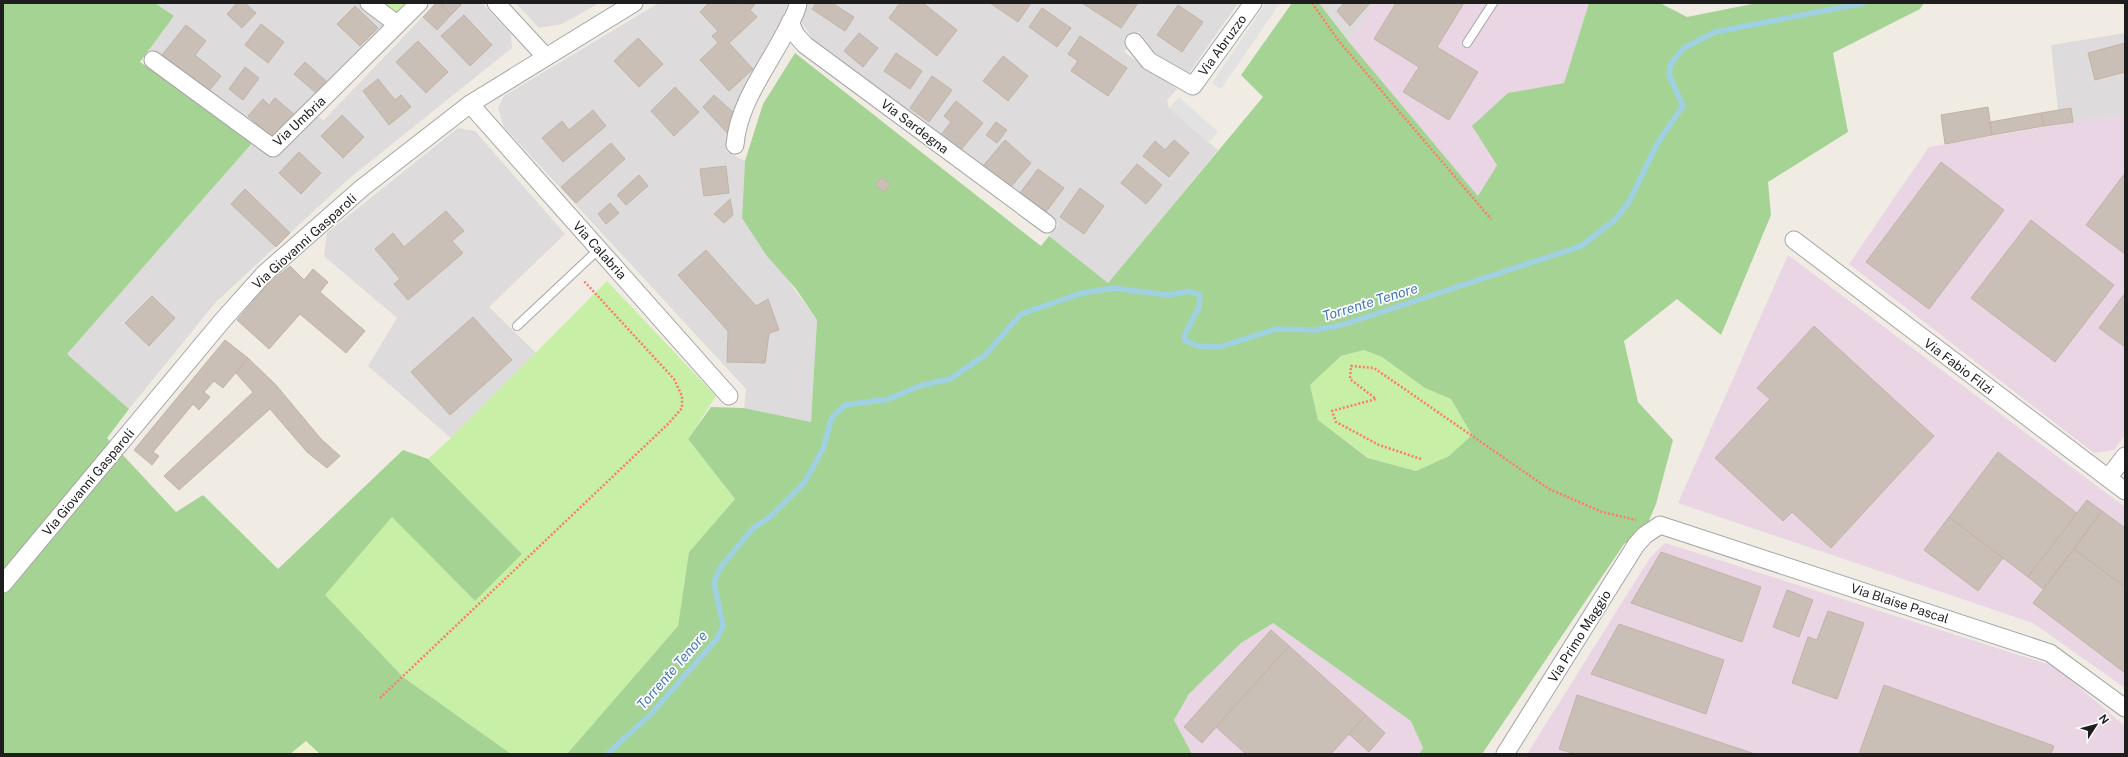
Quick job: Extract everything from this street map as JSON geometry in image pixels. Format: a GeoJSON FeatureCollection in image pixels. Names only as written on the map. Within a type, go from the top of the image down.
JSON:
{"type":"FeatureCollection","features":[{"type":"Feature","properties":{"kind":"street"},"geometry":{"type":"LineString","coordinates":[[369,3],[397,24]]}},
{"type":"Feature","properties":{"kind":"street","name":"Via Umbria"},"geometry":{"type":"LineString","coordinates":[[153,60],[273,148],[419,3]]}},
{"type":"Feature","properties":{"kind":"street"},"geometry":{"type":"LineString","coordinates":[[496,3],[545,56]]}},
{"type":"Feature","properties":{"kind":"street","name":"Via Giovanni Gasparoli"},"geometry":{"type":"LineString","coordinates":[[3,584],[222,321],[264,274],[362,188],[470,104],[545,56],[634,3]]}},
{"type":"Feature","properties":{"kind":"street"},"geometry":{"type":"LineString","coordinates":[[735,146],[736,128],[744,107],[790,22],[798,3]]}},
{"type":"Feature","properties":{"kind":"street","name":"Via Abruzzo"},"geometry":{"type":"LineString","coordinates":[[1134,42],[1149,61],[1193,86],[1253,3]]}},
{"type":"Feature","properties":{"kind":"street","name":"Via Sardegna"},"geometry":{"type":"LineString","coordinates":[[790,22],[796,35],[805,44],[1047,224]]}},
{"type":"Feature","properties":{"kind":"street","name":"Via Calabria"},"geometry":{"type":"LineString","coordinates":[[470,104],[729,396]]}},
{"type":"Feature","properties":{"kind":"street","name":"Via Fabio Filzi"},"geometry":{"type":"LineString","coordinates":[[1794,240],[2125,491]]}},
{"type":"Feature","properties":{"kind":"street"},"geometry":{"type":"LineString","coordinates":[[2108,478],[2125,456]]}},
{"type":"Feature","properties":{"kind":"street","name":"Via Blaise Pascal"},"geometry":{"type":"LineString","coordinates":[[1660,525],[2050,653],[2125,708]]}},
{"type":"Feature","properties":{"kind":"street","name":"Via Primo Maggio"},"geometry":{"type":"LineString","coordinates":[[1505,754],[1636,545],[1645,535],[1660,525]]}},
{"type":"Feature","properties":{"kind":"lane"},"geometry":{"type":"LineString","coordinates":[[1467,43],[1493,3]]}},
{"type":"Feature","properties":{"kind":"lane"},"geometry":{"type":"LineString","coordinates":[[517,326],[599,249]]}},
{"type":"Feature","properties":{"kind":"path"},"geometry":{"type":"LineString","coordinates":[[1312,3],[1338,40],[1491,219]]}},
{"type":"Feature","properties":{"kind":"path"},"geometry":{"type":"LineString","coordinates":[[380,698],[669,423],[682,408],[682,396],[674,379],[575,271]]}},
{"type":"Feature","properties":{"kind":"path"},"geometry":{"type":"LineString","coordinates":[[1421,459],[1379,445],[1336,422],[1332,411],[1376,399],[1350,378],[1351,366],[1374,368],[1549,489],[1602,512],[1660,525]]}},
{"type":"Feature","properties":{"kind":"shaded area"},"geometry":{"type":"Polygon","coordinates":[[[155,3],[359,3],[387,24],[273,142],[149,50],[174,16],[155,3]]]}},
{"type":"Feature","properties":{"kind":"shaded area"},"geometry":{"type":"Polygon","coordinates":[[[436,3],[482,3],[511,34],[512,48],[346,181],[215,303],[129,409],[67,354],[253,142],[275,158],[317,115],[323,121],[436,3]]]}},
{"type":"Feature","properties":{"kind":"shaded area"},"geometry":{"type":"Polygon","coordinates":[[[516,3],[599,3],[562,24],[539,28],[516,3]]]}},
{"type":"Feature","properties":{"kind":"shaded area"},"geometry":{"type":"Polygon","coordinates":[[[659,3],[788,3],[772,45],[739,100],[726,151],[745,161],[742,218],[817,320],[811,422],[744,408],[746,389],[504,127],[498,108],[504,96],[659,3]]]}},
{"type":"Feature","properties":{"kind":"shaded area"},"geometry":{"type":"Polygon","coordinates":[[[808,3],[1238,3],[1189,73],[1156,54],[1138,31],[1124,52],[1177,89],[1167,100],[1169,108],[1218,150],[1108,283],[1049,236],[1059,224],[812,38],[801,21],[808,3]]]}},
{"type":"Feature","properties":{"kind":"shaded area"},"geometry":{"type":"Polygon","coordinates":[[[1266,3],[1280,3],[1221,89],[1212,83],[1266,3]]]}},
{"type":"Feature","properties":{"kind":"shaded area"},"geometry":{"type":"Polygon","coordinates":[[[1319,3],[1374,3],[1349,42],[1319,3]]]}},
{"type":"Feature","properties":{"kind":"shaded area"},"geometry":{"type":"Polygon","coordinates":[[[1374,3],[1589,3],[1564,83],[1508,93],[1497,165],[1478,196],[1349,42],[1374,3]]]}},
{"type":"Feature","properties":{"kind":"shaded area"},"geometry":{"type":"Polygon","coordinates":[[[2125,33],[2125,116],[2073,122],[2071,108],[2058,110],[2051,45],[2125,33]]]}},
{"type":"Feature","properties":{"kind":"shaded area"},"geometry":{"type":"Polygon","coordinates":[[[1179,97],[1218,132],[1208,143],[1169,108],[1179,97]]]}},
{"type":"Feature","properties":{"kind":"shaded area"},"geometry":{"type":"Polygon","coordinates":[[[2125,116],[2125,435],[2114,450],[2094,453],[1849,264],[1929,147],[2073,122],[2125,116]]]}},
{"type":"Feature","properties":{"kind":"shaded area"},"geometry":{"type":"Polygon","coordinates":[[[458,128],[475,131],[565,234],[489,307],[536,353],[451,438],[368,366],[397,318],[324,256],[327,233],[458,128]]]}},
{"type":"Feature","properties":{"kind":"shaded area"},"geometry":{"type":"Polygon","coordinates":[[[1788,255],[2125,507],[2125,688],[2033,623],[1678,503],[1788,255]]]}},
{"type":"Feature","properties":{"kind":"shaded area"},"geometry":{"type":"Polygon","coordinates":[[[1665,543],[2054,666],[2125,726],[2125,754],[1527,754],[1650,558],[1665,543]]]}},
{"type":"Feature","properties":{"kind":"shaded area"},"geometry":{"type":"Polygon","coordinates":[[[1273,623],[1412,721],[1423,749],[1419,754],[1192,754],[1174,720],[1189,694],[1241,643],[1273,623]]]}},
{"type":"Feature","properties":{"kind":"green space"},"geometry":{"type":"Polygon","coordinates":[[[3,3],[155,3],[174,16],[140,62],[253,142],[67,354],[129,409],[107,438],[176,512],[203,495],[278,569],[403,450],[428,459],[522,554],[475,601],[392,517],[325,595],[403,677],[511,754],[320,754],[306,741],[290,754],[3,754],[3,3]]]}},
{"type":"Feature","properties":{"kind":"green space"},"geometry":{"type":"Polygon","coordinates":[[[378,3],[408,3],[396,16],[378,3]]]}},
{"type":"Feature","properties":{"kind":"green space"},"geometry":{"type":"Polygon","coordinates":[[[1292,3],[1319,3],[1349,42],[1478,196],[1497,165],[1472,126],[1508,93],[1564,83],[1589,3],[1660,3],[1687,17],[1757,3],[1924,3],[1920,9],[1833,53],[1848,132],[1768,182],[1771,215],[1721,335],[1677,299],[1624,341],[1638,402],[1673,440],[1656,504],[1645,530],[1624,544],[1482,754],[1419,754],[1423,748],[1411,721],[1273,623],[1241,643],[1189,694],[1174,720],[1192,754],[567,754],[678,626],[689,552],[735,499],[688,439],[711,407],[744,408],[811,422],[817,320],[796,289],[767,256],[742,218],[745,161],[763,104],[795,53],[1041,246],[1049,236],[1108,283],[1263,97],[1241,75],[1292,3]],[[1364,350],[1341,356],[1310,385],[1318,420],[1368,458],[1416,471],[1449,456],[1472,435],[1451,399],[1425,388],[1382,357],[1364,350]]]}},
{"type":"Feature","properties":{"kind":"green space"},"geometry":{"type":"Polygon","coordinates":[[[607,281],[716,396],[688,439],[735,499],[689,552],[678,626],[567,754],[511,754],[403,677],[324,595],[392,517],[475,601],[522,554],[428,459],[451,438],[607,281]]]}},
{"type":"Feature","properties":{"kind":"green space"},"geometry":{"type":"Polygon","coordinates":[[[1364,350],[1382,357],[1425,388],[1451,399],[1472,435],[1449,456],[1416,471],[1369,458],[1318,420],[1310,385],[1341,356],[1364,350]]]}},
{"type":"Feature","properties":{"kind":"green space"},"geometry":{"type":"Polygon","coordinates":[[[306,741],[320,754],[290,754],[306,741]]]}},
{"type":"Feature","properties":{"kind":"building"},"geometry":{"type":"Polygon","coordinates":[[[237,3],[245,3],[256,13],[242,28],[227,14],[237,3]]]}},
{"type":"Feature","properties":{"kind":"building"},"geometry":{"type":"Polygon","coordinates":[[[436,3],[440,3],[451,15],[437,30],[423,17],[436,3]]]}},
{"type":"Feature","properties":{"kind":"building"},"geometry":{"type":"Polygon","coordinates":[[[445,3],[459,3],[461,5],[451,15],[442,5],[445,3]]]}},
{"type":"Feature","properties":{"kind":"building"},"geometry":{"type":"Polygon","coordinates":[[[709,3],[755,4],[750,10],[757,17],[729,43],[753,69],[729,91],[700,60],[718,43],[712,36],[718,31],[700,12],[709,3]]]}},
{"type":"Feature","properties":{"kind":"building"},"geometry":{"type":"Polygon","coordinates":[[[816,3],[832,3],[854,17],[845,31],[812,9],[816,3]]]}},
{"type":"Feature","properties":{"kind":"building"},"geometry":{"type":"Polygon","coordinates":[[[900,3],[923,3],[957,30],[937,56],[889,18],[900,3]]]}},
{"type":"Feature","properties":{"kind":"building"},"geometry":{"type":"Polygon","coordinates":[[[990,3],[1031,3],[1018,22],[990,3]]]}},
{"type":"Feature","properties":{"kind":"building"},"geometry":{"type":"Polygon","coordinates":[[[1082,3],[1138,3],[1121,28],[1082,3]]]}},
{"type":"Feature","properties":{"kind":"building"},"geometry":{"type":"Polygon","coordinates":[[[1344,3],[1370,3],[1350,26],[1337,11],[1344,3]]]}},
{"type":"Feature","properties":{"kind":"building"},"geometry":{"type":"Polygon","coordinates":[[[1396,3],[1464,3],[1437,47],[1478,72],[1449,120],[1403,92],[1419,67],[1374,39],[1396,3]]]}},
{"type":"Feature","properties":{"kind":"building"},"geometry":{"type":"Polygon","coordinates":[[[1178,5],[1203,22],[1182,52],[1157,35],[1178,5]]]}},
{"type":"Feature","properties":{"kind":"building"},"geometry":{"type":"Polygon","coordinates":[[[355,6],[378,28],[360,46],[337,24],[355,6]]]}},
{"type":"Feature","properties":{"kind":"building"},"geometry":{"type":"Polygon","coordinates":[[[1042,8],[1071,28],[1057,47],[1029,27],[1042,8]]]}},
{"type":"Feature","properties":{"kind":"building"},"geometry":{"type":"Polygon","coordinates":[[[464,15],[492,45],[470,66],[441,36],[464,15]]]}},
{"type":"Feature","properties":{"kind":"building"},"geometry":{"type":"Polygon","coordinates":[[[261,24],[284,42],[268,63],[245,45],[261,24]]]}},
{"type":"Feature","properties":{"kind":"building"},"geometry":{"type":"Polygon","coordinates":[[[186,25],[206,41],[195,55],[221,76],[208,92],[162,55],[186,25]]]}},
{"type":"Feature","properties":{"kind":"building"},"geometry":{"type":"Polygon","coordinates":[[[859,33],[878,48],[863,67],[844,51],[859,33]]]}},
{"type":"Feature","properties":{"kind":"building"},"geometry":{"type":"Polygon","coordinates":[[[1080,36],[1127,68],[1108,96],[1071,71],[1078,61],[1068,54],[1080,36]]]}},
{"type":"Feature","properties":{"kind":"building"},"geometry":{"type":"Polygon","coordinates":[[[638,38],[663,64],[639,87],[614,61],[638,38]]]}},
{"type":"Feature","properties":{"kind":"building"},"geometry":{"type":"Polygon","coordinates":[[[418,41],[448,72],[426,93],[396,62],[418,41]]]}},
{"type":"Feature","properties":{"kind":"building"},"geometry":{"type":"Polygon","coordinates":[[[2125,43],[2125,72],[2095,80],[2088,53],[2125,43]]]}},
{"type":"Feature","properties":{"kind":"building"},"geometry":{"type":"Polygon","coordinates":[[[896,53],[922,71],[910,89],[884,71],[896,53]]]}},
{"type":"Feature","properties":{"kind":"building"},"geometry":{"type":"Polygon","coordinates":[[[1003,56],[1028,76],[1008,101],[983,81],[1003,56]]]}},
{"type":"Feature","properties":{"kind":"building"},"geometry":{"type":"Polygon","coordinates":[[[305,62],[326,81],[316,93],[294,74],[305,62]]]}},
{"type":"Feature","properties":{"kind":"building"},"geometry":{"type":"Polygon","coordinates":[[[245,67],[259,78],[243,100],[229,89],[245,67]]]}},
{"type":"Feature","properties":{"kind":"building"},"geometry":{"type":"Polygon","coordinates":[[[932,76],[952,90],[929,122],[910,108],[932,76]]]}},
{"type":"Feature","properties":{"kind":"building"},"geometry":{"type":"Polygon","coordinates":[[[378,79],[395,100],[401,95],[411,107],[389,125],[363,91],[378,79]]]}},
{"type":"Feature","properties":{"kind":"building"},"geometry":{"type":"Polygon","coordinates":[[[675,87],[699,112],[674,136],[651,111],[675,87]]]}},
{"type":"Feature","properties":{"kind":"building"},"geometry":{"type":"Polygon","coordinates":[[[714,95],[735,114],[730,136],[703,107],[714,95]]]}},
{"type":"Feature","properties":{"kind":"building"},"geometry":{"type":"Polygon","coordinates":[[[275,98],[295,115],[274,139],[248,116],[263,99],[269,105],[275,98]]]}},
{"type":"Feature","properties":{"kind":"building"},"geometry":{"type":"Polygon","coordinates":[[[956,101],[983,123],[960,151],[941,135],[951,122],[944,116],[956,101]]]}},
{"type":"Feature","properties":{"kind":"building"},"geometry":{"type":"Polygon","coordinates":[[[1988,107],[1992,135],[1945,144],[1941,115],[1988,107]]]}},
{"type":"Feature","properties":{"kind":"building"},"geometry":{"type":"Polygon","coordinates":[[[2071,108],[2073,122],[2044,126],[2041,113],[2071,108]]]}},
{"type":"Feature","properties":{"kind":"building"},"geometry":{"type":"Polygon","coordinates":[[[593,110],[606,126],[563,162],[542,138],[562,121],[569,130],[593,110]]]}},
{"type":"Feature","properties":{"kind":"building"},"geometry":{"type":"Polygon","coordinates":[[[2041,113],[2044,126],[1992,135],[1990,122],[2041,113]]]}},
{"type":"Feature","properties":{"kind":"building"},"geometry":{"type":"Polygon","coordinates":[[[342,115],[364,137],[343,158],[321,136],[342,115]]]}},
{"type":"Feature","properties":{"kind":"building"},"geometry":{"type":"Polygon","coordinates":[[[996,122],[1007,130],[997,143],[986,135],[996,122]]]}},
{"type":"Feature","properties":{"kind":"building"},"geometry":{"type":"Polygon","coordinates":[[[1005,140],[1031,163],[1010,188],[983,166],[1005,140]]]}},
{"type":"Feature","properties":{"kind":"building"},"geometry":{"type":"Polygon","coordinates":[[[1174,140],[1189,153],[1169,177],[1143,156],[1155,141],[1165,150],[1174,140]]]}},
{"type":"Feature","properties":{"kind":"building"},"geometry":{"type":"Polygon","coordinates":[[[611,143],[625,159],[576,203],[561,187],[611,143]]]}},
{"type":"Feature","properties":{"kind":"building"},"geometry":{"type":"Polygon","coordinates":[[[299,152],[321,173],[301,194],[279,173],[299,152]]]}},
{"type":"Feature","properties":{"kind":"building"},"geometry":{"type":"Polygon","coordinates":[[[1941,162],[2004,210],[1929,309],[1866,262],[1941,162]]]}},
{"type":"Feature","properties":{"kind":"building"},"geometry":{"type":"Polygon","coordinates":[[[1137,164],[1162,185],[1146,204],[1121,183],[1137,164]]]}},
{"type":"Feature","properties":{"kind":"building"},"geometry":{"type":"Polygon","coordinates":[[[726,166],[729,193],[704,196],[700,169],[726,166]]]}},
{"type":"Feature","properties":{"kind":"building"},"geometry":{"type":"Polygon","coordinates":[[[1038,169],[1064,188],[1046,212],[1020,193],[1038,169]]]}},
{"type":"Feature","properties":{"kind":"building"},"geometry":{"type":"Polygon","coordinates":[[[2125,173],[2125,254],[2086,225],[2125,173]]]}},
{"type":"Feature","properties":{"kind":"building"},"geometry":{"type":"Polygon","coordinates":[[[639,175],[648,186],[626,205],[617,195],[639,175]]]}},
{"type":"Feature","properties":{"kind":"building"},"geometry":{"type":"Polygon","coordinates":[[[882,177],[890,184],[884,192],[875,185],[882,177]]]}},
{"type":"Feature","properties":{"kind":"building"},"geometry":{"type":"Polygon","coordinates":[[[1080,188],[1104,206],[1084,234],[1060,217],[1080,188]]]}},
{"type":"Feature","properties":{"kind":"building"},"geometry":{"type":"Polygon","coordinates":[[[245,189],[290,233],[276,247],[231,204],[245,189]]]}},
{"type":"Feature","properties":{"kind":"building"},"geometry":{"type":"Polygon","coordinates":[[[730,199],[733,215],[724,223],[714,214],[730,199]]]}},
{"type":"Feature","properties":{"kind":"building"},"geometry":{"type":"Polygon","coordinates":[[[610,203],[619,213],[606,224],[598,214],[610,203]]]}},
{"type":"Feature","properties":{"kind":"building"},"geometry":{"type":"Polygon","coordinates":[[[446,211],[464,231],[452,241],[463,253],[408,300],[394,284],[400,279],[375,249],[393,233],[404,247],[446,211]]]}},
{"type":"Feature","properties":{"kind":"building"},"geometry":{"type":"Polygon","coordinates":[[[2031,220],[2114,285],[2055,362],[1971,298],[2031,220]]]}},
{"type":"Feature","properties":{"kind":"building"},"geometry":{"type":"Polygon","coordinates":[[[706,250],[756,306],[768,299],[779,330],[769,333],[765,363],[727,362],[728,331],[678,275],[706,250]]]}},
{"type":"Feature","properties":{"kind":"building"},"geometry":{"type":"Polygon","coordinates":[[[290,266],[304,280],[313,269],[328,282],[320,292],[365,331],[346,353],[300,314],[269,349],[237,320],[269,283],[290,266]]]}},
{"type":"Feature","properties":{"kind":"building"},"geometry":{"type":"Polygon","coordinates":[[[2125,293],[2125,347],[2099,328],[2125,293]]]}},
{"type":"Feature","properties":{"kind":"building"},"geometry":{"type":"Polygon","coordinates":[[[152,296],[175,318],[149,346],[125,323],[152,296]]]}},
{"type":"Feature","properties":{"kind":"building"},"geometry":{"type":"Polygon","coordinates":[[[473,317],[512,360],[450,415],[411,372],[473,317]]]}},
{"type":"Feature","properties":{"kind":"building"},"geometry":{"type":"Polygon","coordinates":[[[1814,326],[1934,436],[1831,548],[1792,512],[1783,521],[1715,458],[1770,399],[1757,388],[1814,326]]]}},
{"type":"Feature","properties":{"kind":"building"},"geometry":{"type":"Polygon","coordinates":[[[225,340],[248,358],[223,388],[214,381],[204,392],[210,397],[199,410],[193,404],[153,452],[159,456],[152,465],[134,450],[225,340]]]}},
{"type":"Feature","properties":{"kind":"building"},"geometry":{"type":"Polygon","coordinates":[[[248,358],[276,385],[321,439],[340,456],[327,468],[307,452],[270,409],[179,490],[164,476],[253,392],[236,373],[248,358]]]}},
{"type":"Feature","properties":{"kind":"building"},"geometry":{"type":"Polygon","coordinates":[[[1998,452],[2077,513],[2028,577],[1949,517],[1998,452]]]}},
{"type":"Feature","properties":{"kind":"building"},"geometry":{"type":"Polygon","coordinates":[[[2087,500],[2102,511],[2043,589],[2028,577],[2087,500]]]}},
{"type":"Feature","properties":{"kind":"building"},"geometry":{"type":"Polygon","coordinates":[[[2102,511],[2125,528],[2125,587],[2074,549],[2102,511]]]}},
{"type":"Feature","properties":{"kind":"building"},"geometry":{"type":"Polygon","coordinates":[[[1949,517],[2003,558],[1978,591],[1924,550],[1949,517]]]}},
{"type":"Feature","properties":{"kind":"building"},"geometry":{"type":"Polygon","coordinates":[[[2074,549],[2125,587],[2125,673],[2033,603],[2074,549]]]}},
{"type":"Feature","properties":{"kind":"building"},"geometry":{"type":"Polygon","coordinates":[[[1661,552],[1761,587],[1742,642],[1631,603],[1661,552]]]}},
{"type":"Feature","properties":{"kind":"building"},"geometry":{"type":"Polygon","coordinates":[[[1787,590],[1813,600],[1799,637],[1773,627],[1787,590]]]}},
{"type":"Feature","properties":{"kind":"building"},"geometry":{"type":"Polygon","coordinates":[[[1828,611],[1864,623],[1837,699],[1792,683],[1808,637],[1817,640],[1828,611]]]}},
{"type":"Feature","properties":{"kind":"building"},"geometry":{"type":"Polygon","coordinates":[[[1619,624],[1724,660],[1706,714],[1591,674],[1619,624]]]}},
{"type":"Feature","properties":{"kind":"building"},"geometry":{"type":"Polygon","coordinates":[[[1271,630],[1289,646],[1202,743],[1184,727],[1271,630]]]}},
{"type":"Feature","properties":{"kind":"building"},"geometry":{"type":"Polygon","coordinates":[[[1289,646],[1366,715],[1331,754],[1246,754],[1216,727],[1289,646]]]}},
{"type":"Feature","properties":{"kind":"building"},"geometry":{"type":"Polygon","coordinates":[[[1884,685],[2054,746],[2051,754],[1859,754],[1884,685]]]}},
{"type":"Feature","properties":{"kind":"building"},"geometry":{"type":"Polygon","coordinates":[[[1577,695],[1755,754],[1575,754],[1559,749],[1577,695]]]}},
{"type":"Feature","properties":{"kind":"building"},"geometry":{"type":"Polygon","coordinates":[[[1366,715],[1385,733],[1369,752],[1349,734],[1366,715]]]}},
{"type":"Feature","properties":{"kind":"waterway","name":"Torrente Tenore"},"geometry":{"type":"LineString","coordinates":[[607,754],[651,714],[716,640],[723,626],[714,583],[720,568],[752,529],[771,516],[804,483],[823,449],[832,417],[845,405],[889,399],[919,386],[950,379],[985,355],[1021,314],[1082,293],[1113,288],[1168,295],[1189,291],[1200,295],[1199,307],[1184,336],[1185,341],[1199,346],[1219,347],[1276,329],[1315,330],[1342,325],[1581,246],[1616,219],[1630,200],[1658,142],[1683,106],[1669,75],[1671,63],[1684,48],[1715,32],[1864,3]]}}]}
